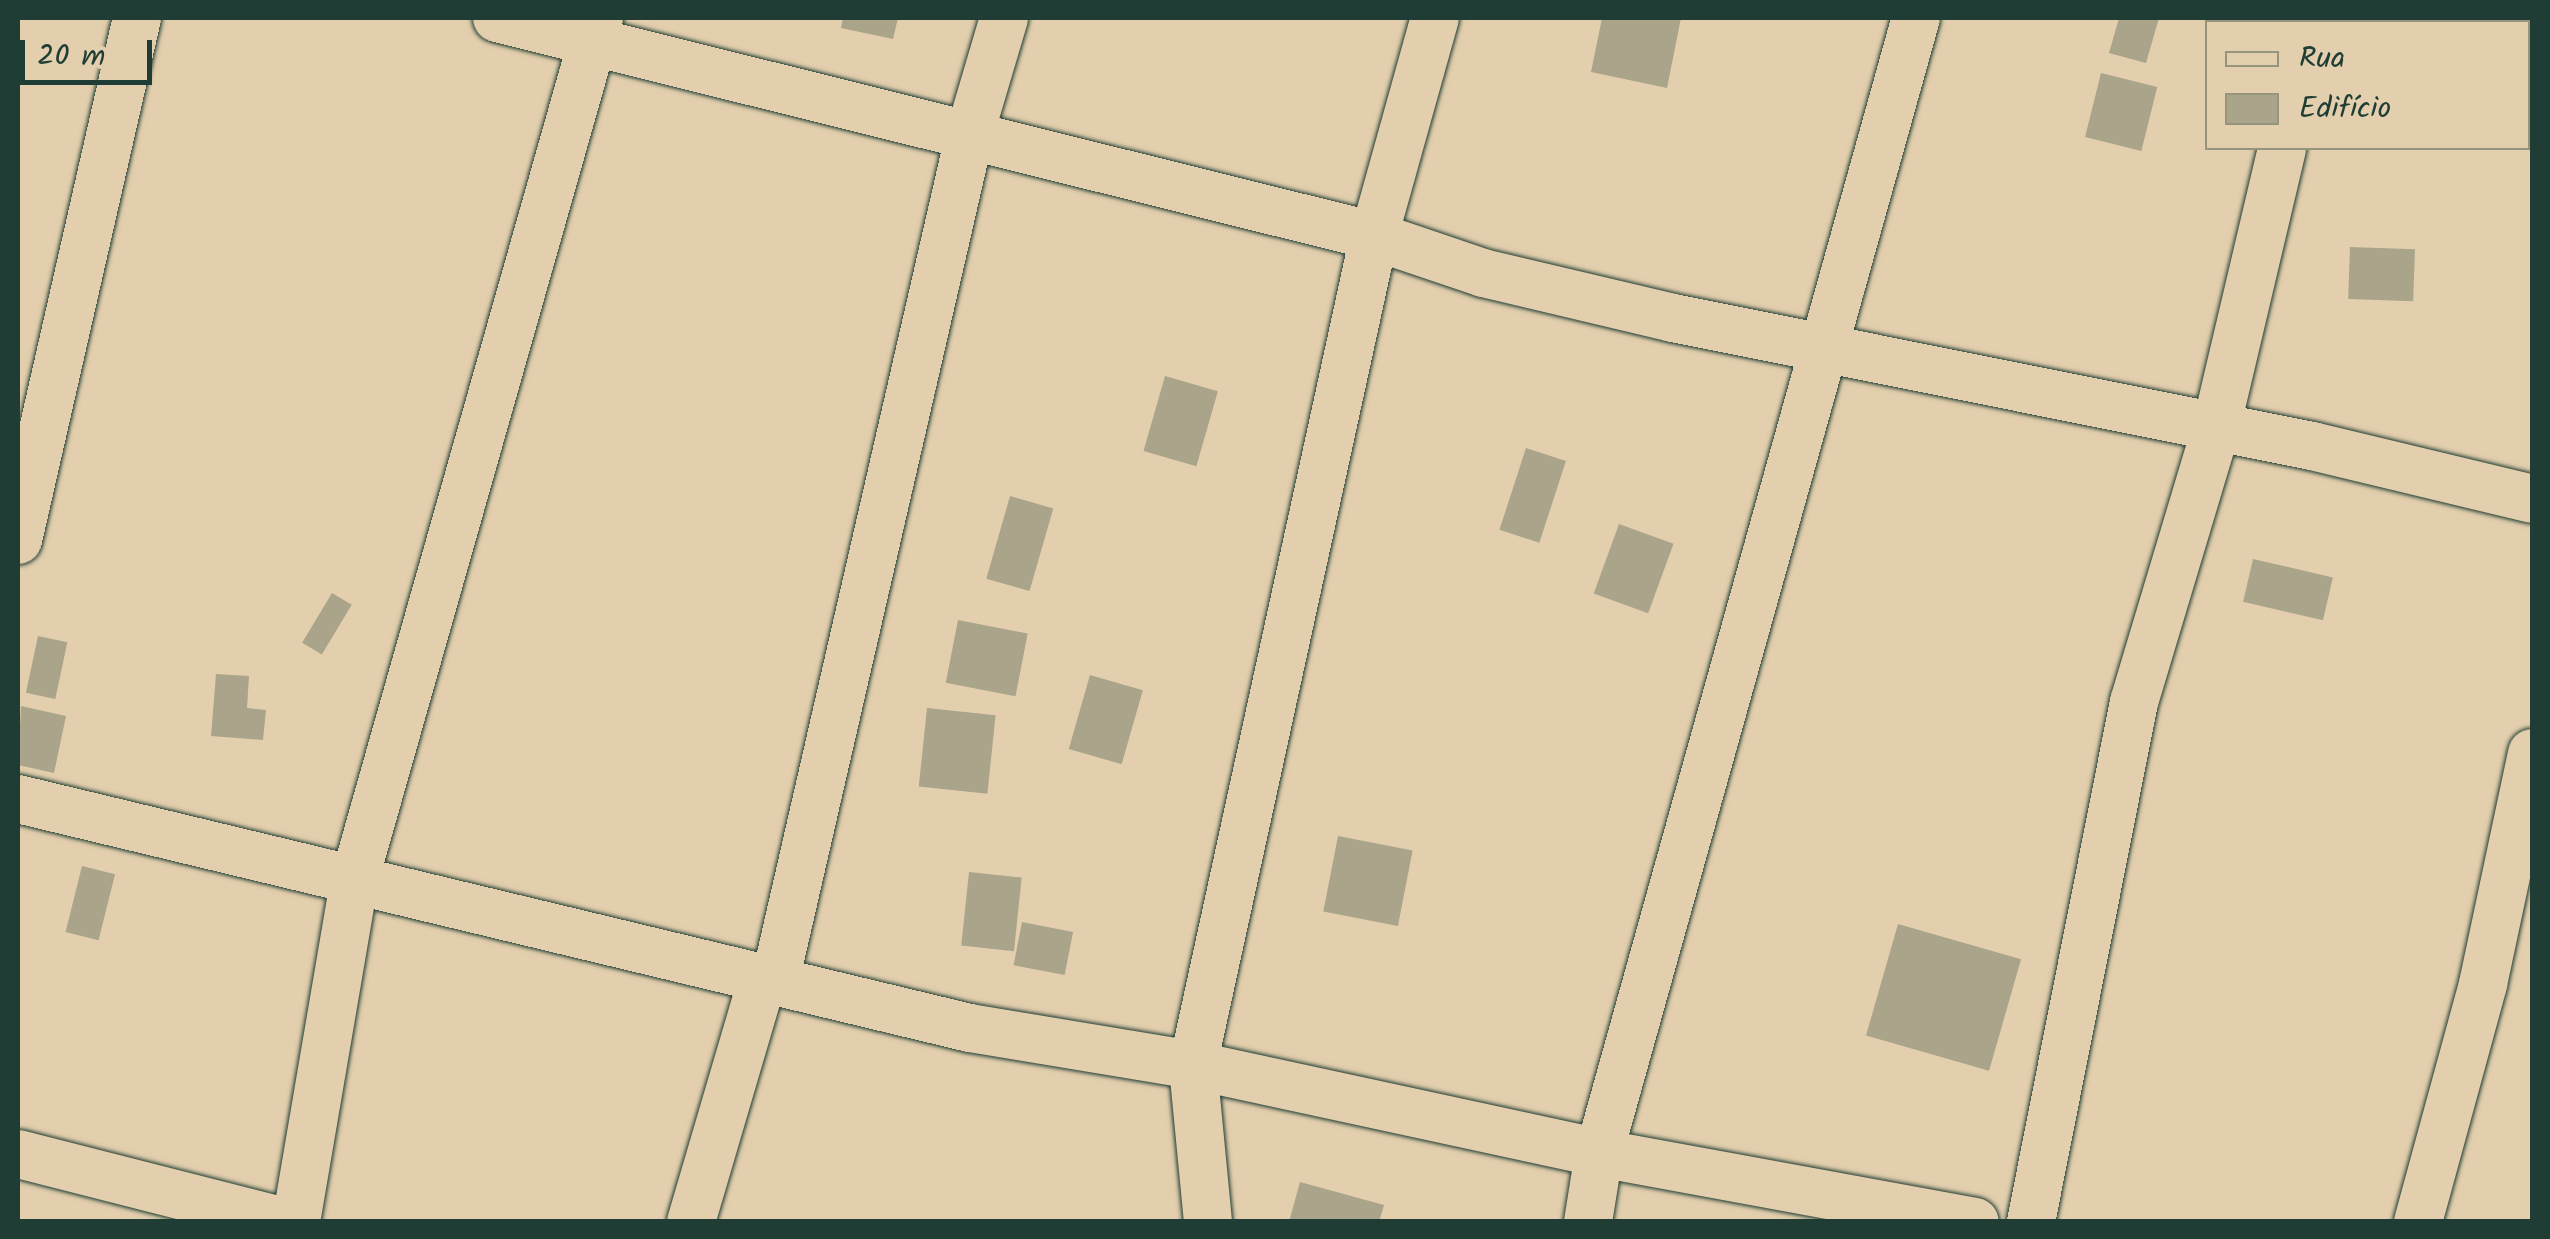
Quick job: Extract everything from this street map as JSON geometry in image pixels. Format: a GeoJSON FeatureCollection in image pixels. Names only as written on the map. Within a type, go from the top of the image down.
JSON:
{"type":"FeatureCollection","features":[{"type":"Feature","properties":{"kind":"street"},"geometry":{"type":"LineString","coordinates":[[18,540],[137,18]]}},
{"type":"Feature","properties":{"kind":"street"},"geometry":{"type":"LineString","coordinates":[[497,18],[594,30],[970,133],[1374,236],[1483,273],[2532,499]]}},
{"type":"Feature","properties":{"kind":"street"},"geometry":{"type":"LineString","coordinates":[[691,1222],[769,980],[970,133],[1004,18]]}},
{"type":"Feature","properties":{"kind":"street"},"geometry":{"type":"LineString","coordinates":[[1208,1222],[1193,1065],[1374,236],[1435,18]]}},
{"type":"Feature","properties":{"kind":"street"},"geometry":{"type":"LineString","coordinates":[[1588,1222],[1599,1153],[1819,348],[1916,18]]}},
{"type":"Feature","properties":{"kind":"street"},"geometry":{"type":"LineString","coordinates":[[296,1222],[355,878],[594,30]]}},
{"type":"Feature","properties":{"kind":"street"},"geometry":{"type":"LineString","coordinates":[[2031,1222],[2134,702],[2216,428],[2282,150]]}},
{"type":"Feature","properties":{"kind":"street"},"geometry":{"type":"LineString","coordinates":[[2418,1222],[2483,984],[2532,753]]}},
{"type":"Feature","properties":{"kind":"street"},"geometry":{"type":"LineString","coordinates":[[18,799],[970,1028],[1193,1065],[1599,1153],[1975,1222]]}},
{"type":"Feature","properties":{"kind":"street"},"geometry":{"type":"LineString","coordinates":[[18,1154],[285,1222]]}},
{"type":"Feature","properties":{"kind":"building"},"geometry":{"type":"Polygon","coordinates":[[[843,18],[898,18],[893,39],[841,28],[843,18]]]}},
{"type":"Feature","properties":{"kind":"building"},"geometry":{"type":"Polygon","coordinates":[[[1602,18],[1681,18],[1667,88],[1591,72],[1602,18]]]}},
{"type":"Feature","properties":{"kind":"building"},"geometry":{"type":"Polygon","coordinates":[[[2119,18],[2159,18],[2146,63],[2109,53],[2119,18]]]}},
{"type":"Feature","properties":{"kind":"building"},"geometry":{"type":"Polygon","coordinates":[[[2101,73],[2157,87],[2141,151],[2085,137],[2101,73]]]}},
{"type":"Feature","properties":{"kind":"building"},"geometry":{"type":"Polygon","coordinates":[[[2350,247],[2415,249],[2413,301],[2348,299],[2350,247]]]}},
{"type":"Feature","properties":{"kind":"building"},"geometry":{"type":"Polygon","coordinates":[[[1165,376],[1218,391],[1196,466],[1144,451],[1165,376]]]}},
{"type":"Feature","properties":{"kind":"building"},"geometry":{"type":"Polygon","coordinates":[[[1526,448],[1566,461],[1539,543],[1499,530],[1526,448]]]}},
{"type":"Feature","properties":{"kind":"building"},"geometry":{"type":"Polygon","coordinates":[[[1010,496],[1053,508],[1030,591],[986,579],[1010,496]]]}},
{"type":"Feature","properties":{"kind":"building"},"geometry":{"type":"Polygon","coordinates":[[[1619,524],[1674,544],[1648,613],[1594,594],[1619,524]]]}},
{"type":"Feature","properties":{"kind":"building"},"geometry":{"type":"Polygon","coordinates":[[[2253,559],[2333,577],[2323,620],[2243,602],[2253,559]]]}},
{"type":"Feature","properties":{"kind":"building"},"geometry":{"type":"Polygon","coordinates":[[[332,593],[352,605],[322,655],[302,643],[332,593]]]}},
{"type":"Feature","properties":{"kind":"building"},"geometry":{"type":"Polygon","coordinates":[[[958,620],[1028,634],[1015,696],[946,683],[958,620]]]}},
{"type":"Feature","properties":{"kind":"building"},"geometry":{"type":"Polygon","coordinates":[[[38,636],[67,642],[55,699],[26,693],[38,636]]]}},
{"type":"Feature","properties":{"kind":"building"},"geometry":{"type":"Polygon","coordinates":[[[216,674],[249,676],[247,708],[266,710],[263,740],[211,736],[216,674]]]}},
{"type":"Feature","properties":{"kind":"building"},"geometry":{"type":"Polygon","coordinates":[[[1090,675],[1143,690],[1122,764],[1069,749],[1090,675]]]}},
{"type":"Feature","properties":{"kind":"building"},"geometry":{"type":"Polygon","coordinates":[[[21,706],[66,716],[54,773],[18,765],[21,706]]]}},
{"type":"Feature","properties":{"kind":"building"},"geometry":{"type":"Polygon","coordinates":[[[927,708],[996,715],[987,794],[919,787],[927,708]]]}},
{"type":"Feature","properties":{"kind":"building"},"geometry":{"type":"Polygon","coordinates":[[[1338,836],[1413,851],[1398,926],[1323,912],[1338,836]]]}},
{"type":"Feature","properties":{"kind":"building"},"geometry":{"type":"Polygon","coordinates":[[[82,866],[115,874],[99,940],[66,932],[82,866]]]}},
{"type":"Feature","properties":{"kind":"building"},"geometry":{"type":"Polygon","coordinates":[[[969,872],[1022,878],[1014,951],[961,946],[969,872]]]}},
{"type":"Feature","properties":{"kind":"building"},"geometry":{"type":"Polygon","coordinates":[[[1022,922],[1073,932],[1065,975],[1014,965],[1022,922]]]}},
{"type":"Feature","properties":{"kind":"building"},"geometry":{"type":"Polygon","coordinates":[[[1898,924],[2021,959],[1989,1071],[1866,1036],[1898,924]]]}},
{"type":"Feature","properties":{"kind":"building"},"geometry":{"type":"Polygon","coordinates":[[[1300,1182],[1384,1205],[1379,1222],[1289,1222],[1300,1182]]]}}]}
